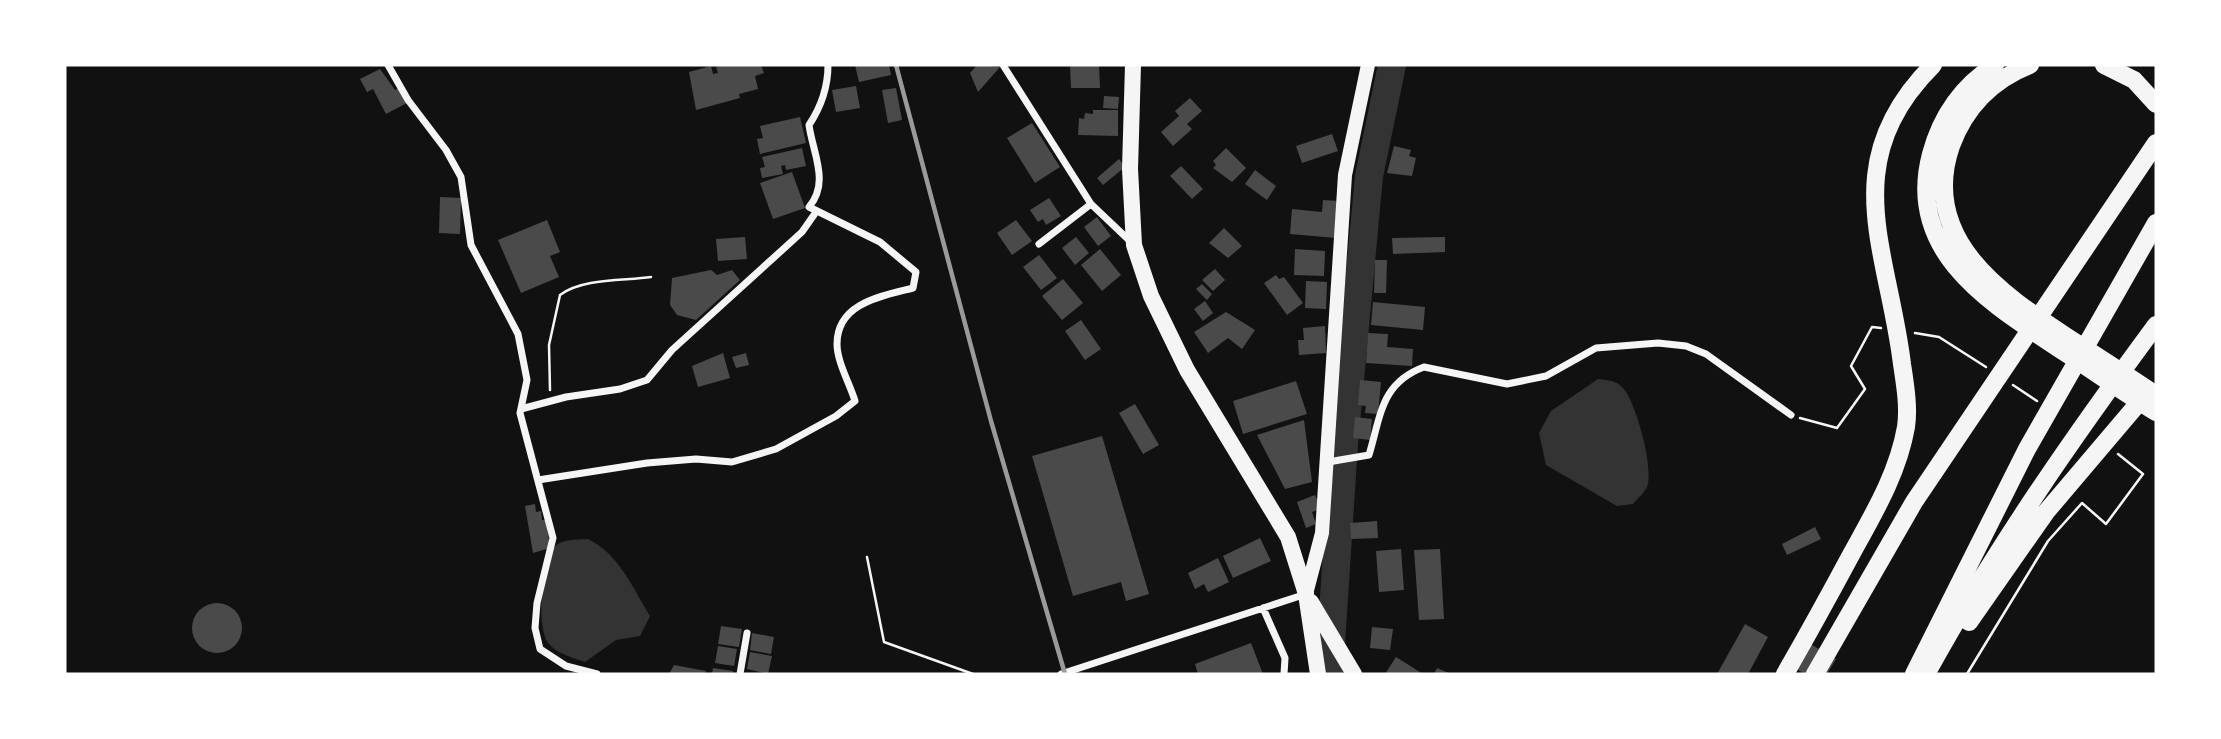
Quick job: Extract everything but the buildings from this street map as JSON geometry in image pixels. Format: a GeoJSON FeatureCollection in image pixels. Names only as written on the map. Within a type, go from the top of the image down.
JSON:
{"type":"FeatureCollection","features":[{"type":"Feature","properties":{"kind":"highway"},"geometry":{"type":"LineString","coordinates":[[1133,65],[1130,169],[1134,245],[1151,296],[1188,370],[1288,537],[1306,594],[1318,674]]}},
{"type":"Feature","properties":{"kind":"highway"},"geometry":{"type":"LineString","coordinates":[[1785,674],[1878,506],[1900,454],[1907,424],[1901,350],[1874,219],[1874,188],[1878,157],[1899,106],[1933,65]]}},
{"type":"Feature","properties":{"kind":"highway"},"geometry":{"type":"LineString","coordinates":[[1995,65],[1966,88],[1950,109],[1937,134],[1927,184],[1930,212],[1939,241],[1952,264],[1986,299],[2011,308],[2155,406]]}},
{"type":"Feature","properties":{"kind":"highway"},"geometry":{"type":"LineString","coordinates":[[2011,308],[1969,259],[1956,236],[1945,185],[1947,158],[1956,132],[1970,109],[1989,88],[2010,73],[2029,65]]}},
{"type":"Feature","properties":{"kind":"highway"},"geometry":{"type":"LineString","coordinates":[[2104,65],[2134,80],[2156,104]]}},
{"type":"Feature","properties":{"kind":"highway"},"geometry":{"type":"LineString","coordinates":[[1815,674],[1914,502],[2141,161],[2156,143]]}},
{"type":"Feature","properties":{"kind":"highway"},"geometry":{"type":"LineString","coordinates":[[1914,674],[2033,438],[2156,223]]}},
{"type":"Feature","properties":{"kind":"highway"},"geometry":{"type":"LineString","coordinates":[[1926,674],[2015,526],[2097,405],[2156,325]]}},
{"type":"Feature","properties":{"kind":"highway"},"geometry":{"type":"LineString","coordinates":[[1936,674],[2046,512],[2156,383]]}},
{"type":"Feature","properties":{"kind":"highway"},"geometry":{"type":"LineString","coordinates":[[1306,594],[1354,674]]}},
{"type":"Feature","properties":{"kind":"main road"},"geometry":{"type":"LineString","coordinates":[[1306,594],[1322,533],[1345,175],[1368,65]]}},
{"type":"Feature","properties":{"kind":"street"},"geometry":{"type":"LineString","coordinates":[[388,65],[408,100],[446,150],[461,177],[471,245],[518,334],[527,380],[521,409],[553,538],[537,603],[535,628],[540,649],[566,666],[597,674]]}},
{"type":"Feature","properties":{"kind":"street"},"geometry":{"type":"LineString","coordinates":[[538,480],[647,463],[696,459],[732,462],[776,449],[836,416],[855,401],[837,345],[839,331],[856,306],[913,288],[916,272],[880,242],[809,207],[819,195],[821,176],[809,125],[819,111],[828,79],[828,65]]}},
{"type":"Feature","properties":{"kind":"street"},"geometry":{"type":"LineString","coordinates":[[1003,65],[1091,204],[1134,245]]}},
{"type":"Feature","properties":{"kind":"street"},"geometry":{"type":"LineString","coordinates":[[1039,244],[1091,204]]}},
{"type":"Feature","properties":{"kind":"street"},"geometry":{"type":"LineString","coordinates":[[521,409],[552,400],[620,389],[647,380],[672,350],[802,232],[816,212]]}},
{"type":"Feature","properties":{"kind":"street"},"geometry":{"type":"LineString","coordinates":[[1328,462],[1369,455],[1393,384],[1424,367],[1507,384],[1546,376],[1596,348],[1621,344],[1686,346],[1706,354],[1791,415]]}},
{"type":"Feature","properties":{"kind":"street"},"geometry":{"type":"LineString","coordinates":[[1060,674],[1306,594]]}},
{"type":"Feature","properties":{"kind":"street"},"geometry":{"type":"LineString","coordinates":[[1263,608],[1286,658],[1283,674]]}},
{"type":"Feature","properties":{"kind":"street"},"geometry":{"type":"LineString","coordinates":[[740,674],[747,634]]}},
{"type":"Feature","properties":{"kind":"path"},"geometry":{"type":"LineString","coordinates":[[552,400],[548,380],[550,345],[560,295],[569,289],[590,284],[651,278]]}},
{"type":"Feature","properties":{"kind":"path"},"geometry":{"type":"LineString","coordinates":[[1791,415],[1837,428],[1865,389],[1851,366],[1872,327],[1886,329]]}},
{"type":"Feature","properties":{"kind":"path"},"geometry":{"type":"LineString","coordinates":[[1913,333],[1939,337],[1989,369]]}},
{"type":"Feature","properties":{"kind":"path"},"geometry":{"type":"LineString","coordinates":[[867,557],[884,642],[973,674]]}},
{"type":"Feature","properties":{"kind":"shaded area"},"geometry":{"type":"Polygon","coordinates":[[[1598,379],[1614,382],[1623,388],[1639,424],[1649,478],[1646,489],[1633,504],[1617,506],[1546,465],[1539,433],[1551,411],[1598,379]]]}},
{"type":"Feature","properties":{"kind":"shaded area"},"geometry":{"type":"Polygon","coordinates":[[[588,539],[599,545],[616,562],[650,616],[640,636],[616,640],[585,662],[550,645],[545,638],[541,613],[545,569],[552,550],[564,542],[588,539]]]}},
{"type":"Feature","properties":{"kind":"waterway"},"geometry":{"type":"LineString","coordinates":[[1329,674],[1344,444],[1369,176],[1392,65]]}},
{"type":"Feature","properties":{"kind":"railway"},"geometry":{"type":"LineString","coordinates":[[896,65],[991,421],[1065,674]]}}]}
